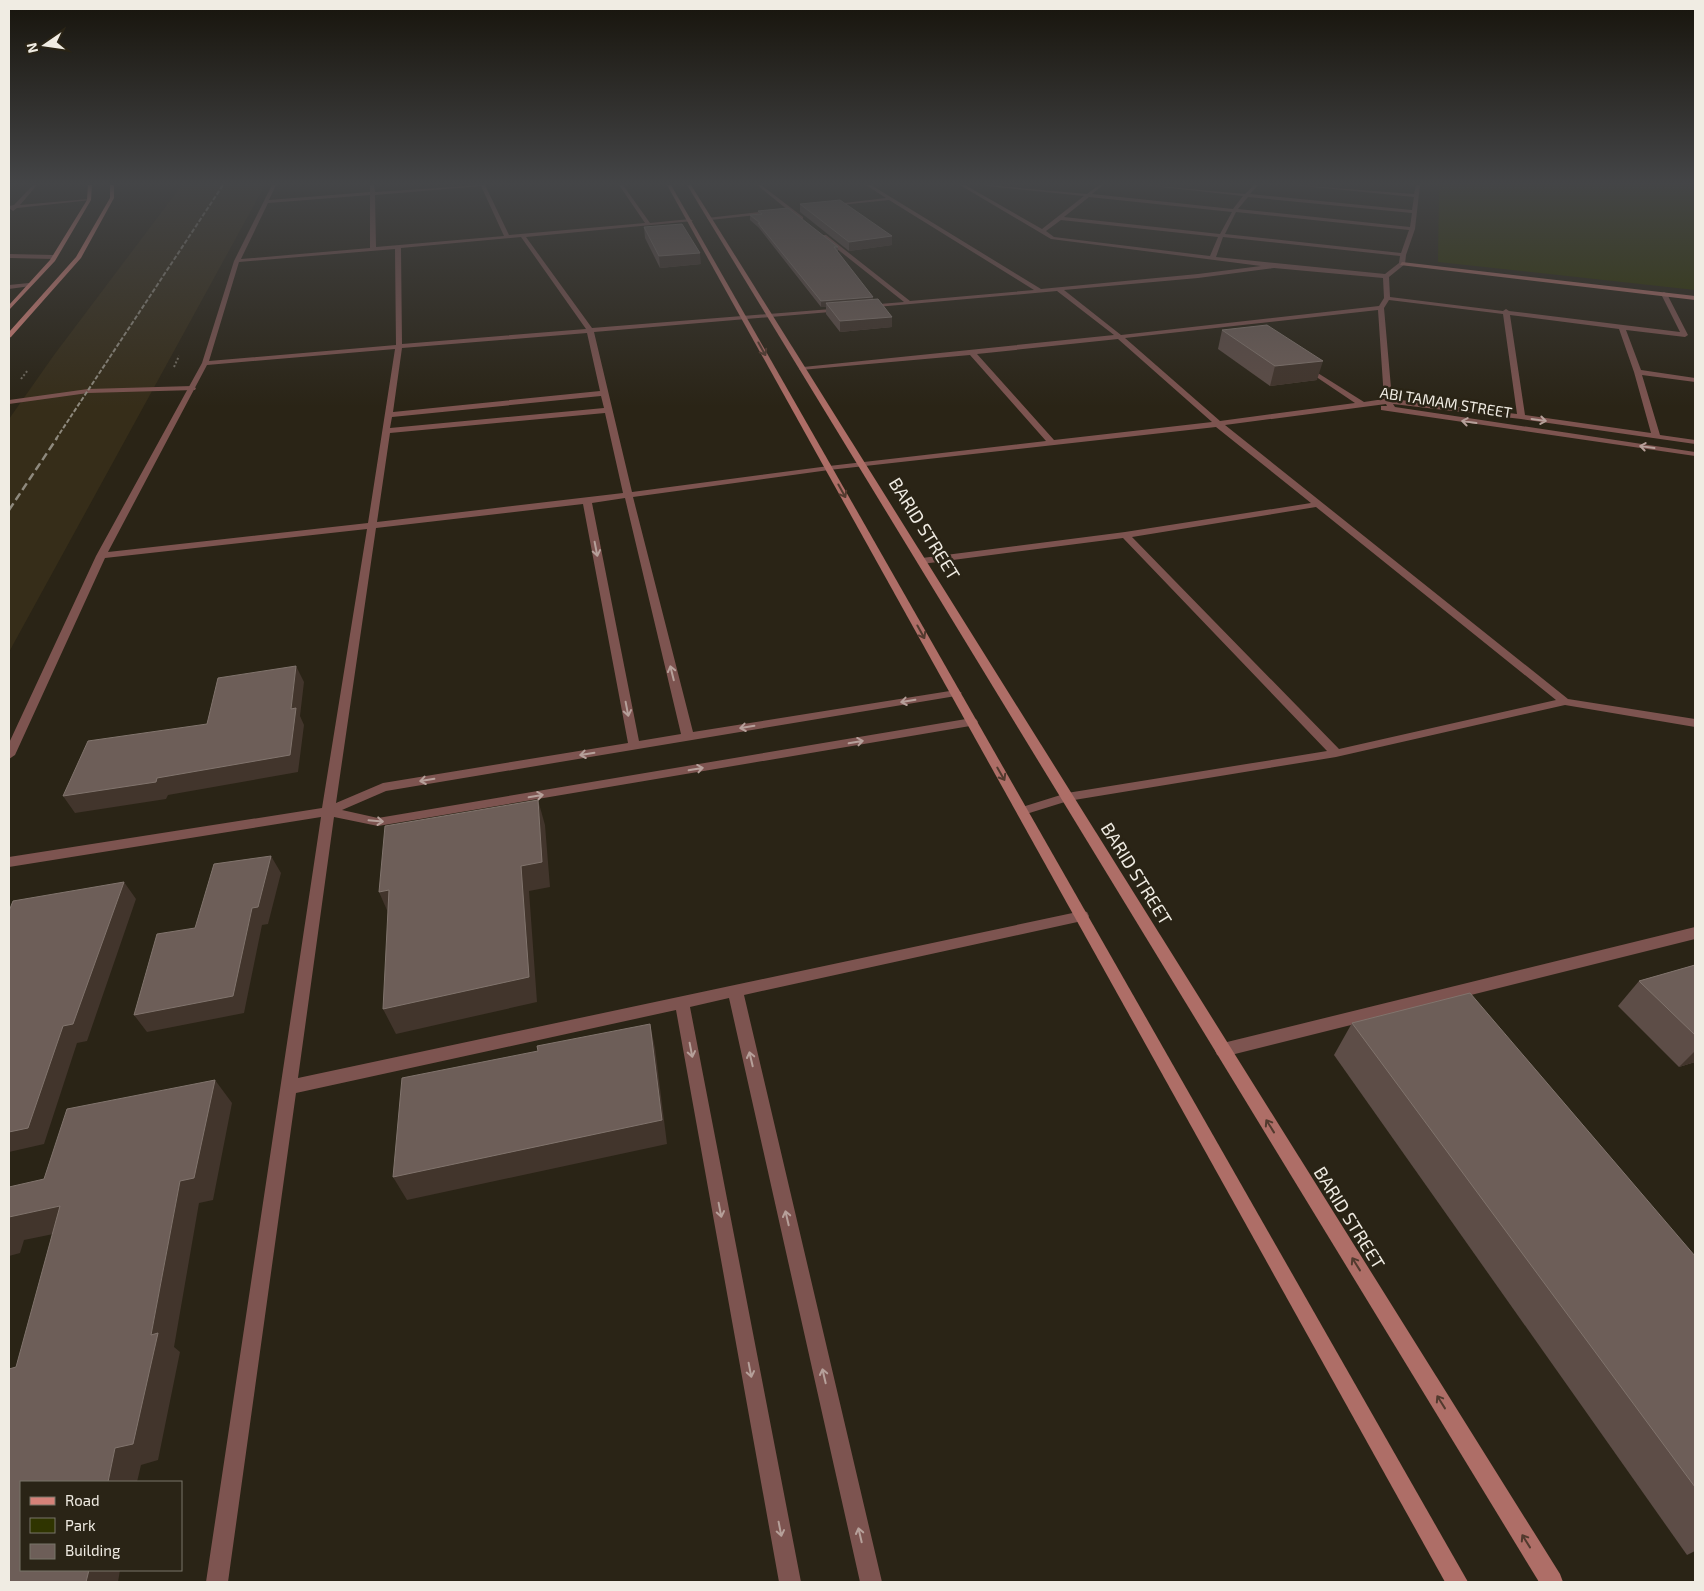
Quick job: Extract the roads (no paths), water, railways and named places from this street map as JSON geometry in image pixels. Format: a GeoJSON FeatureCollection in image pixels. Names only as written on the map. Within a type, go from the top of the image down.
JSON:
{"type":"FeatureCollection","features":[{"type":"Feature","properties":{"kind":"main road"},"geometry":{"type":"LineString","coordinates":[[9,308],[52,259]]}},
{"type":"Feature","properties":{"kind":"main road"},"geometry":{"type":"LineString","coordinates":[[9,336],[77,259]]}},
{"type":"Feature","properties":{"kind":"main road"},"geometry":{"type":"LineString","coordinates":[[712,259],[1457,1582]]}},
{"type":"Feature","properties":{"kind":"main road","name":"BARID STREET"},"geometry":{"type":"LineString","coordinates":[[735,259],[1552,1582]]}},
{"type":"Feature","properties":{"kind":"main road"},"geometry":{"type":"LineString","coordinates":[[1402,264],[1695,298]]}},
{"type":"Feature","properties":{"kind":"street"},"geometry":{"type":"LineString","coordinates":[[9,755],[101,556],[205,363],[237,261],[257,259]]}},
{"type":"Feature","properties":{"kind":"street"},"geometry":{"type":"LineString","coordinates":[[217,1582],[328,811],[399,347],[398,259]]}},
{"type":"Feature","properties":{"kind":"street"},"geometry":{"type":"LineString","coordinates":[[540,259],[590,330],[628,495],[688,737]]}},
{"type":"Feature","properties":{"kind":"street"},"geometry":{"type":"LineString","coordinates":[[853,259],[908,303]]}},
{"type":"Feature","properties":{"kind":"street"},"geometry":{"type":"LineString","coordinates":[[988,259],[1040,291]]}},
{"type":"Feature","properties":{"kind":"street"},"geometry":{"type":"LineString","coordinates":[[1214,259],[1386,276],[1402,264],[1403,259]]}},
{"type":"Feature","properties":{"kind":"street"},"geometry":{"type":"LineString","coordinates":[[859,308],[1274,266]]}},
{"type":"Feature","properties":{"kind":"street"},"geometry":{"type":"LineString","coordinates":[[1386,276],[1387,298],[1381,308],[1388,402],[1394,411]]}},
{"type":"Feature","properties":{"kind":"street"},"geometry":{"type":"LineString","coordinates":[[9,287],[29,285]]}},
{"type":"Feature","properties":{"kind":"street"},"geometry":{"type":"LineString","coordinates":[[1058,289],[1120,337],[1218,424],[1565,702]]}},
{"type":"Feature","properties":{"kind":"street"},"geometry":{"type":"LineString","coordinates":[[1387,298],[1685,334],[1664,294]]}},
{"type":"Feature","properties":{"kind":"street"},"geometry":{"type":"LineString","coordinates":[[205,363],[849,308]]}},
{"type":"Feature","properties":{"kind":"street"},"geometry":{"type":"LineString","coordinates":[[803,369],[972,353],[1381,308]]}},
{"type":"Feature","properties":{"kind":"street"},"geometry":{"type":"LineString","coordinates":[[1506,311],[1521,417]]}},
{"type":"Feature","properties":{"kind":"street"},"geometry":{"type":"LineString","coordinates":[[1240,324],[1248,330]]}},
{"type":"Feature","properties":{"kind":"street"},"geometry":{"type":"LineString","coordinates":[[1622,327],[1638,372],[1656,436]]}},
{"type":"Feature","properties":{"kind":"street"},"geometry":{"type":"LineString","coordinates":[[972,353],[1052,443]]}},
{"type":"Feature","properties":{"kind":"street"},"geometry":{"type":"LineString","coordinates":[[1297,362],[1366,405]]}},
{"type":"Feature","properties":{"kind":"street"},"geometry":{"type":"LineString","coordinates":[[1638,372],[1695,380]]}},
{"type":"Feature","properties":{"kind":"street"},"geometry":{"type":"LineString","coordinates":[[9,402],[88,391],[192,388]]}},
{"type":"Feature","properties":{"kind":"street"},"geometry":{"type":"LineString","coordinates":[[388,415],[605,393]]}},
{"type":"Feature","properties":{"kind":"street","name":"ABI TAMAM STREET"},"geometry":{"type":"LineString","coordinates":[[1366,405],[1388,402],[1521,417],[1695,442]]}},
{"type":"Feature","properties":{"kind":"street"},"geometry":{"type":"LineString","coordinates":[[101,556],[587,501],[829,468],[1218,424],[1366,405]]}},
{"type":"Feature","properties":{"kind":"street","name":"ABI TAMAM STREET"},"geometry":{"type":"LineString","coordinates":[[1366,405],[1394,411],[1695,454]]}},
{"type":"Feature","properties":{"kind":"street"},"geometry":{"type":"LineString","coordinates":[[386,431],[608,410]]}},
{"type":"Feature","properties":{"kind":"street"},"geometry":{"type":"LineString","coordinates":[[587,501],[634,746]]}},
{"type":"Feature","properties":{"kind":"street"},"geometry":{"type":"LineString","coordinates":[[922,561],[1125,535],[1318,504]]}},
{"type":"Feature","properties":{"kind":"street"},"geometry":{"type":"LineString","coordinates":[[1125,535],[1336,753]]}},
{"type":"Feature","properties":{"kind":"street"},"geometry":{"type":"LineString","coordinates":[[9,862],[328,811],[383,787],[956,693]]}},
{"type":"Feature","properties":{"kind":"street"},"geometry":{"type":"LineString","coordinates":[[1022,811],[1067,797],[1336,753],[1565,702],[1695,722]]}},
{"type":"Feature","properties":{"kind":"street"},"geometry":{"type":"LineString","coordinates":[[328,811],[378,822],[972,722]]}},
{"type":"Feature","properties":{"kind":"street"},"geometry":{"type":"LineString","coordinates":[[288,1087],[1082,916]]}},
{"type":"Feature","properties":{"kind":"street"},"geometry":{"type":"LineString","coordinates":[[1223,1050],[1695,933]]}},
{"type":"Feature","properties":{"kind":"street"},"geometry":{"type":"LineString","coordinates":[[736,990],[871,1582]]}},
{"type":"Feature","properties":{"kind":"street"},"geometry":{"type":"LineString","coordinates":[[682,1002],[790,1582]]}},
{"type":"Feature","properties":{"kind":"railway"},"geometry":{"type":"LineString","coordinates":[[56,439],[174,259]]}},
{"type":"Feature","properties":{"kind":"railway"},"geometry":{"type":"LineString","coordinates":[[9,510],[57,438]]}}]}
